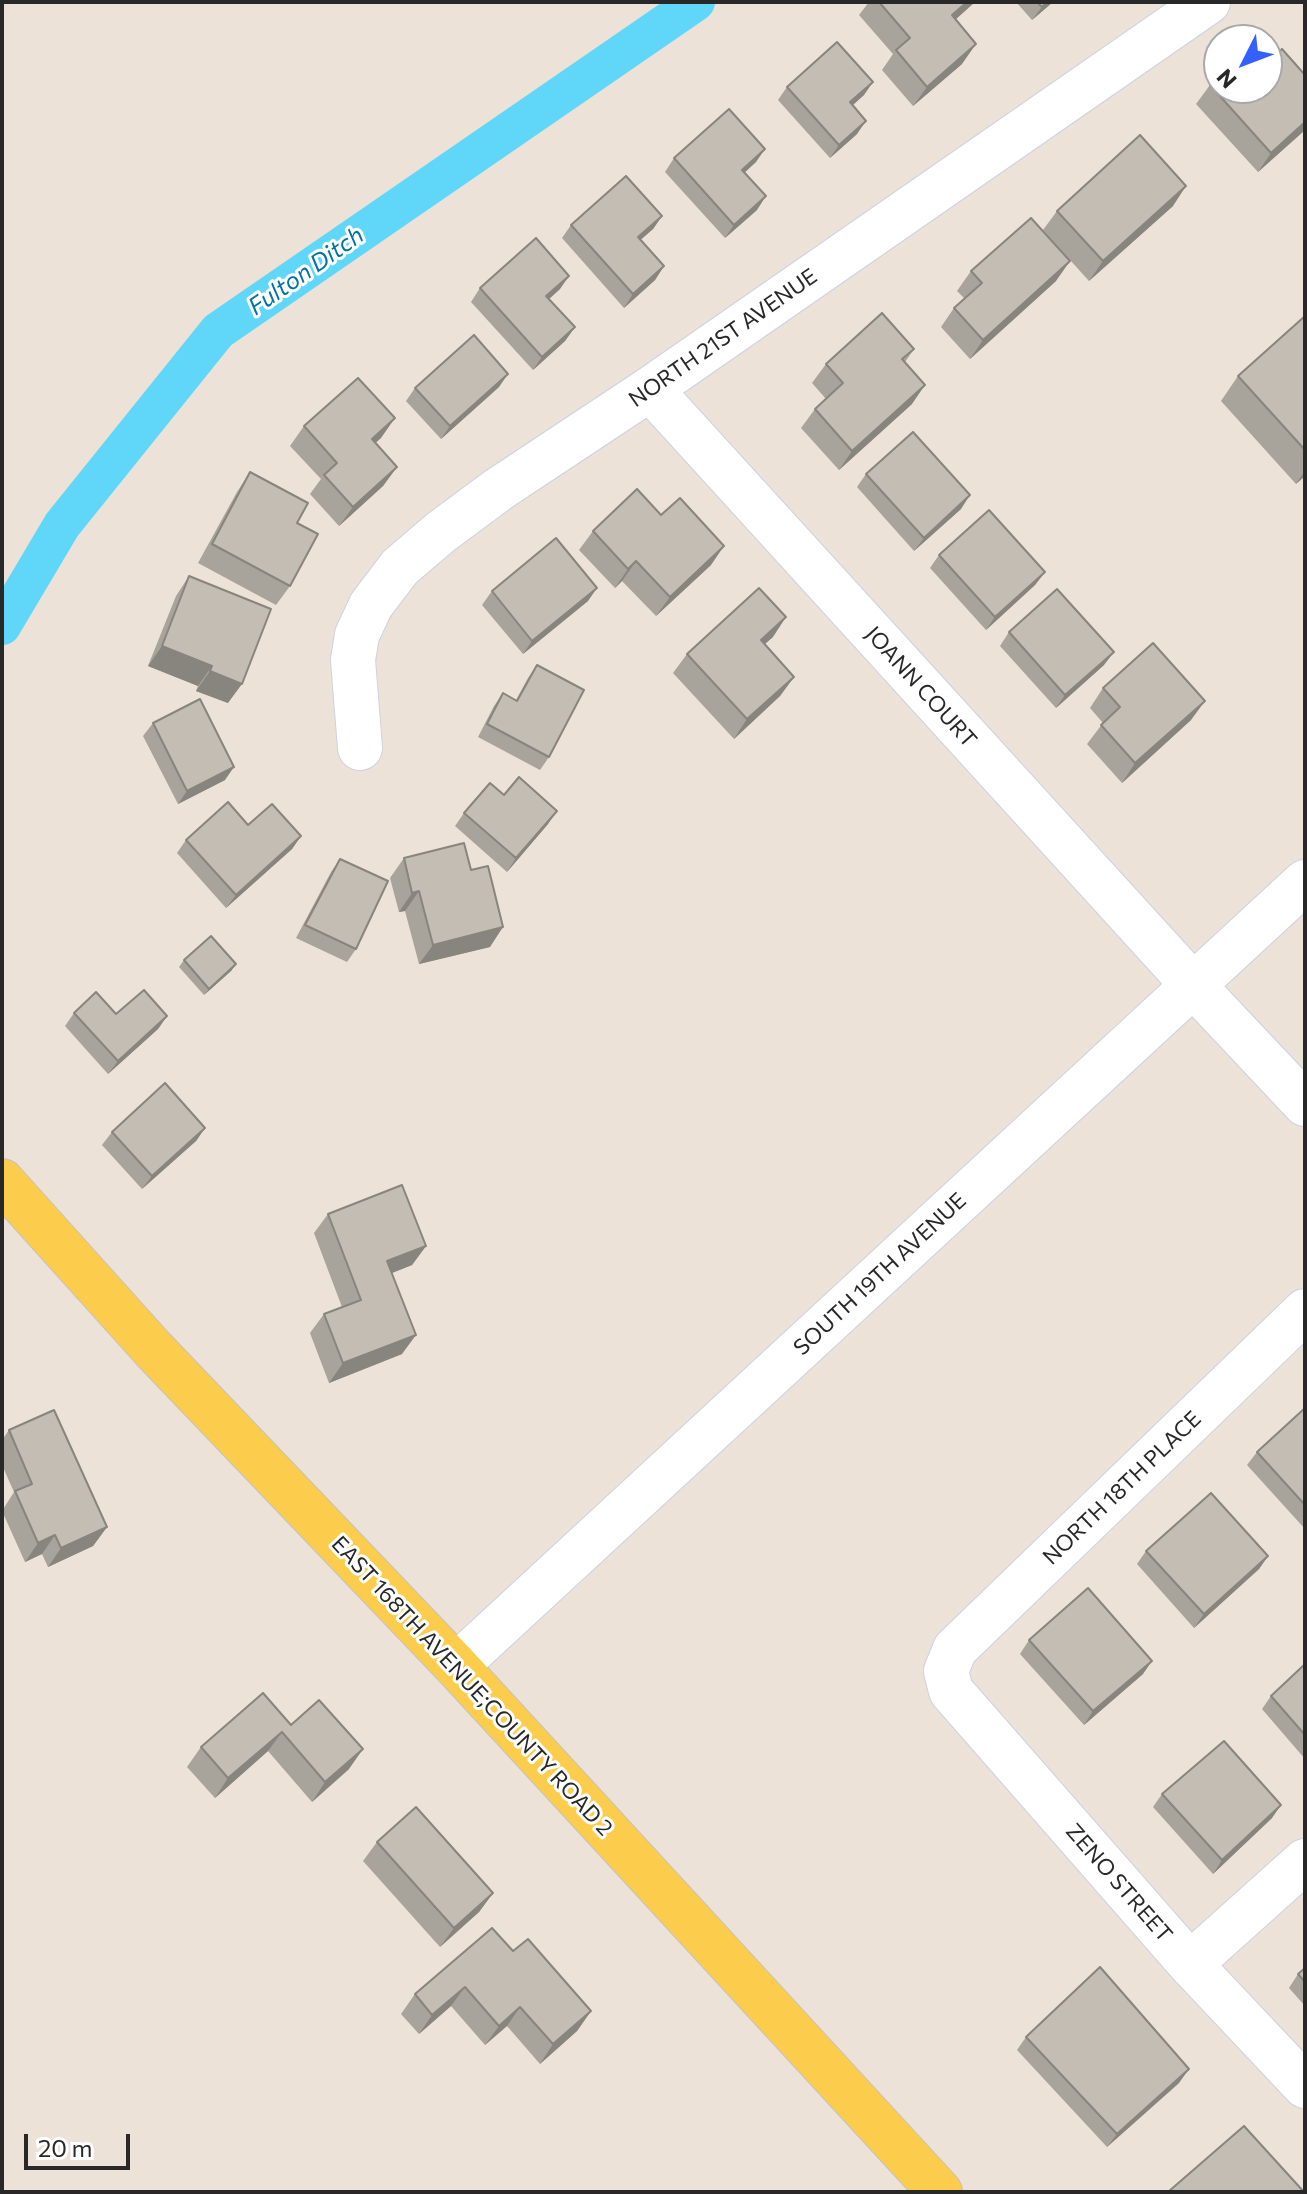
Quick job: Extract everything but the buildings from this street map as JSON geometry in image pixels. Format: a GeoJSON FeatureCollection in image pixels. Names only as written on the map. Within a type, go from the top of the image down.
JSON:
{"type":"FeatureCollection","features":[{"type":"Feature","properties":{"kind":"main road","name":"EAST 168TH AVENUE;COUNTY ROAD 2"},"geometry":{"type":"LineString","coordinates":[[2,1181],[153,1349],[456,1666],[940,2192]]}},
{"type":"Feature","properties":{"kind":"street","name":"NORTH 21ST AVENUE"},"geometry":{"type":"LineString","coordinates":[[360,748],[353,660],[357,635],[371,605],[400,567],[499,489],[650,389],[1208,2]]}},
{"type":"Feature","properties":{"kind":"street","name":"JOANN COURT"},"geometry":{"type":"LineString","coordinates":[[650,389],[1305,1104]]}},
{"type":"Feature","properties":{"kind":"street","name":"SOUTH 19TH AVENUE"},"geometry":{"type":"LineString","coordinates":[[456,1666],[1305,882]]}},
{"type":"Feature","properties":{"kind":"street","name":"NORTH 18TH PLACE"},"geometry":{"type":"LineString","coordinates":[[946,1671],[955,1649],[1305,1311]]}},
{"type":"Feature","properties":{"kind":"street","name":"ZENO STREET"},"geometry":{"type":"LineString","coordinates":[[946,1671],[951,1691],[1190,1964],[1305,2086]]}},
{"type":"Feature","properties":{"kind":"street"},"geometry":{"type":"LineString","coordinates":[[1190,1964],[1305,1861]]}},
{"type":"Feature","properties":{"kind":"waterway","name":"Fulton Ditch"},"geometry":{"type":"LineString","coordinates":[[2,626],[62,525],[218,331],[696,2]]}}]}
